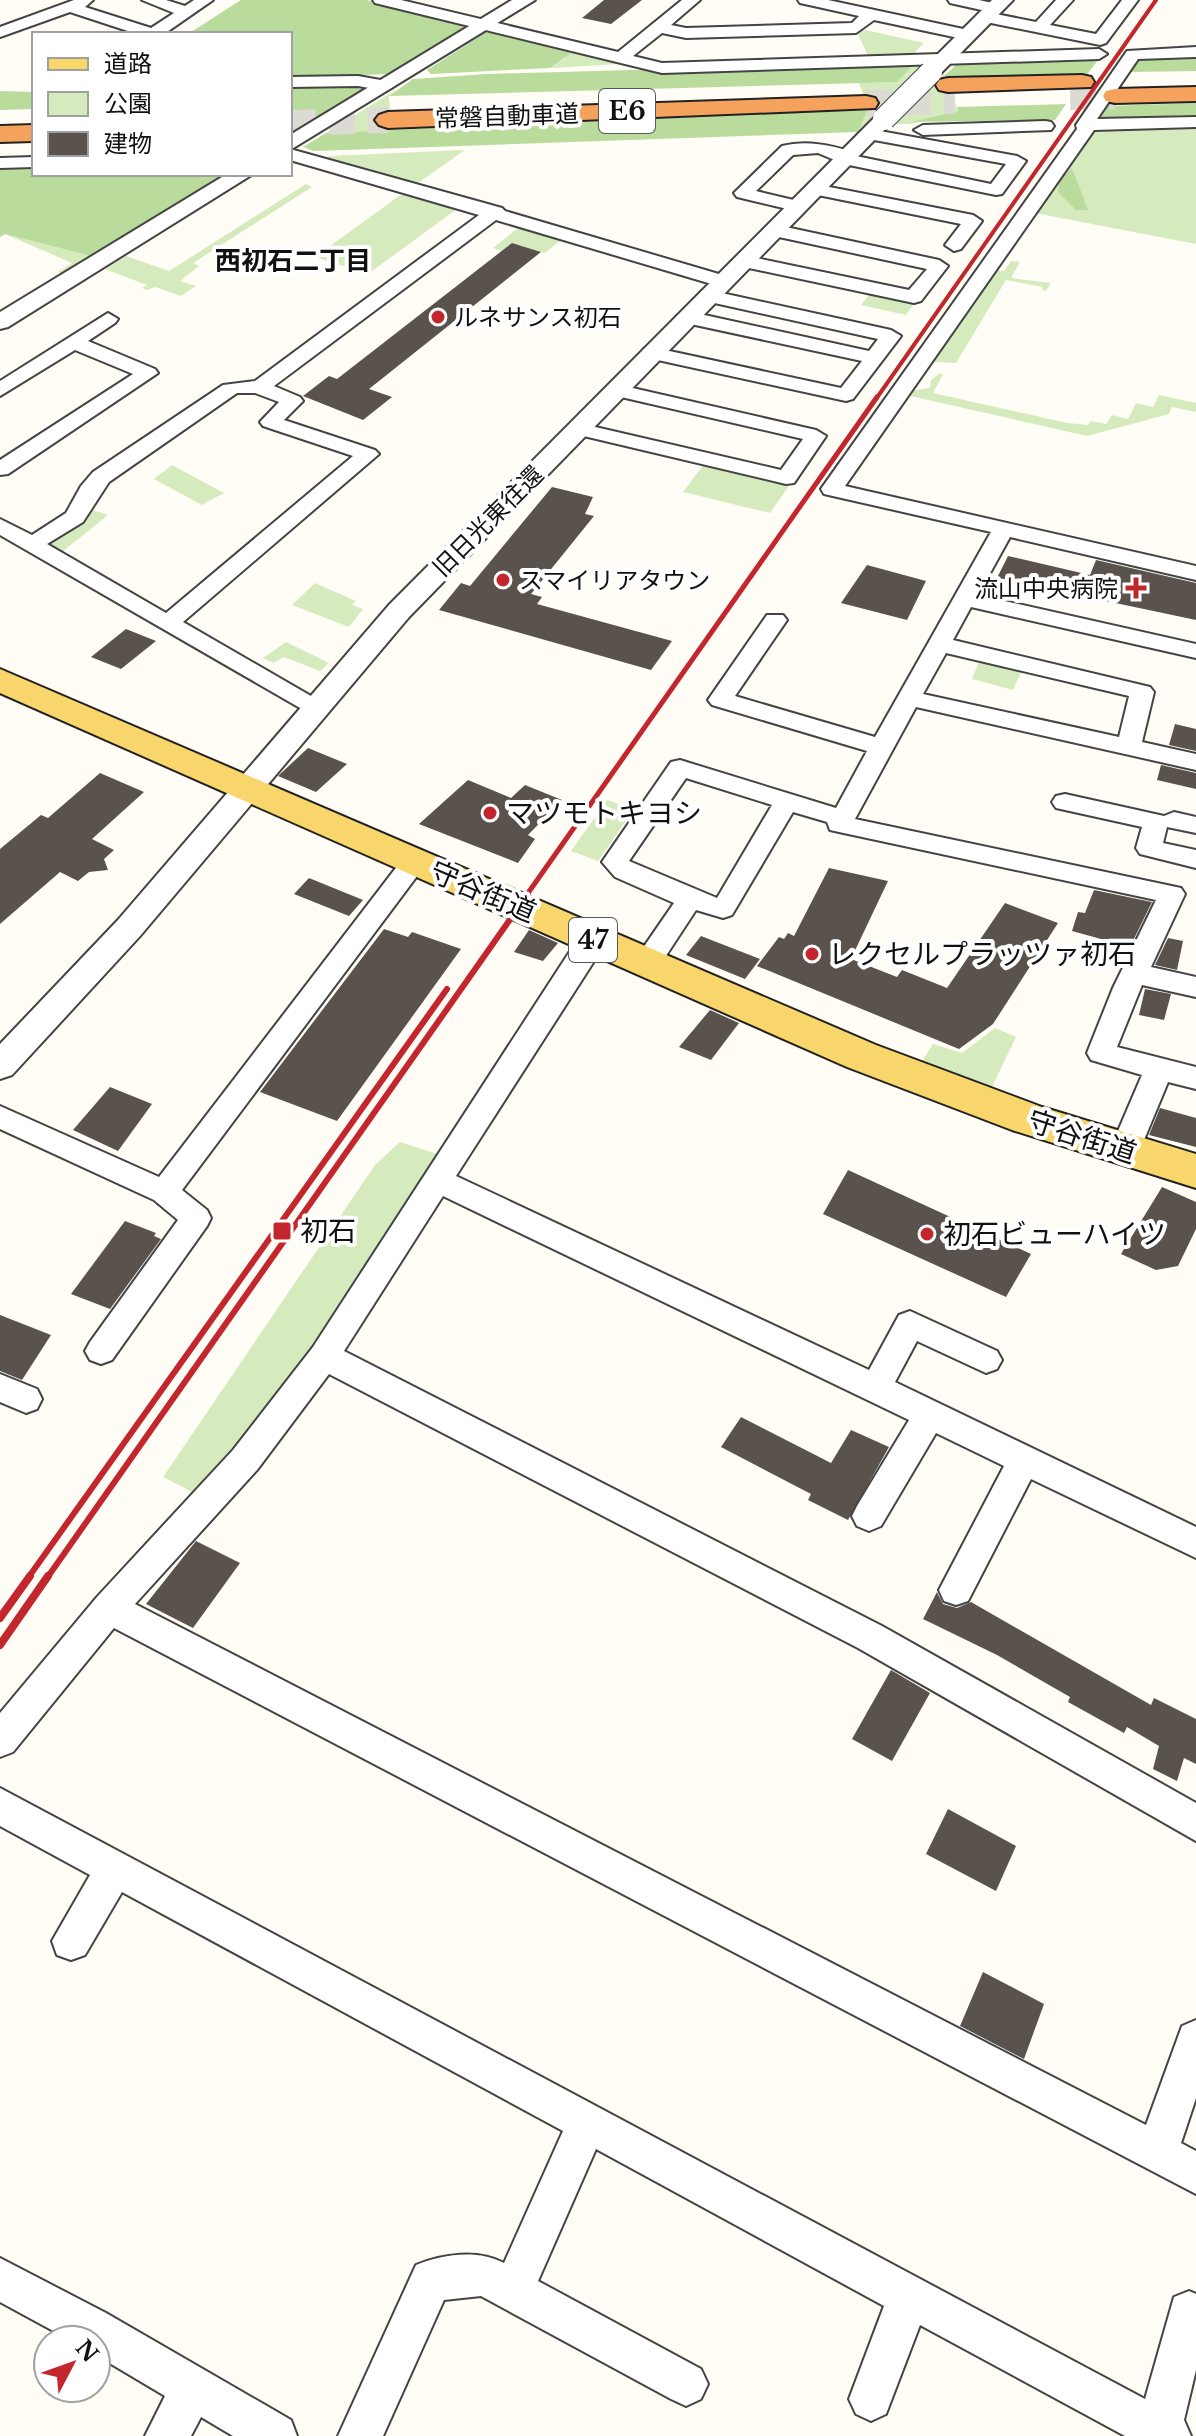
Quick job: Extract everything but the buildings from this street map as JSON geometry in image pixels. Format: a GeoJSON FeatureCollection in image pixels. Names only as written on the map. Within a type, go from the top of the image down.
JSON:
{"type":"FeatureCollection","features":[{"type":"Feature","properties":{"kind":"highway"},"geometry":{"type":"LineString","coordinates":[[945,79],[1076,90]]}},
{"type":"Feature","properties":{"kind":"highway"},"geometry":{"type":"LineString","coordinates":[[1196,79],[1120,88],[1196,94]]}},
{"type":"Feature","properties":{"kind":"highway","name":"常磐自動車道"},"geometry":{"type":"LineString","coordinates":[[387,103],[877,117]]}},
{"type":"Feature","properties":{"kind":"highway"},"geometry":{"type":"LineString","coordinates":[[0,119],[32,118]]}},
{"type":"Feature","properties":{"kind":"highway"},"geometry":{"type":"LineString","coordinates":[[0,134],[32,133]]}},
{"type":"Feature","properties":{"kind":"main road","name":"守谷街道"},"geometry":{"type":"LineString","coordinates":[[0,680],[873,1062],[1002,1111],[1124,1152],[1196,1171]]}},
{"type":"Feature","properties":{"kind":"street"},"geometry":{"type":"LineString","coordinates":[[0,32],[88,0]]}},
{"type":"Feature","properties":{"kind":"street"},"geometry":{"type":"LineString","coordinates":[[150,0],[187,12]]}},
{"type":"Feature","properties":{"kind":"street"},"geometry":{"type":"LineString","coordinates":[[156,32],[205,0]]}},
{"type":"Feature","properties":{"kind":"street"},"geometry":{"type":"LineString","coordinates":[[381,0],[671,68],[945,79],[1099,54]]}},
{"type":"Feature","properties":{"kind":"street"},"geometry":{"type":"LineString","coordinates":[[292,143],[387,103],[483,25],[522,0]]}},
{"type":"Feature","properties":{"kind":"street"},"geometry":{"type":"LineString","coordinates":[[621,58],[692,0]]}},
{"type":"Feature","properties":{"kind":"street"},"geometry":{"type":"LineString","coordinates":[[806,0],[968,35]]}},
{"type":"Feature","properties":{"kind":"street"},"geometry":{"type":"LineString","coordinates":[[956,0],[995,8],[1039,28],[1100,40],[1130,0]]}},
{"type":"Feature","properties":{"kind":"street"},"geometry":{"type":"LineString","coordinates":[[1039,28],[1065,0]]}},
{"type":"Feature","properties":{"kind":"street"},"geometry":{"type":"LineString","coordinates":[[70,7],[147,32]]}},
{"type":"Feature","properties":{"kind":"street","name":"旧日光東往還"},"geometry":{"type":"LineString","coordinates":[[0,1066],[106,955],[314,708],[409,601],[846,157],[877,117],[945,79],[968,35],[995,8]]}},
{"type":"Feature","properties":{"kind":"street"},"geometry":{"type":"LineString","coordinates":[[659,27],[686,33],[856,28],[871,14]]}},
{"type":"Feature","properties":{"kind":"street"},"geometry":{"type":"LineString","coordinates":[[1196,52],[1133,54],[1085,125],[1086,129],[832,489],[1196,573]]}},
{"type":"Feature","properties":{"kind":"street"},"geometry":{"type":"LineString","coordinates":[[292,82],[358,81],[387,103]]}},
{"type":"Feature","properties":{"kind":"street"},"geometry":{"type":"LineString","coordinates":[[877,117],[907,131],[1045,126]]}},
{"type":"Feature","properties":{"kind":"street"},"geometry":{"type":"LineString","coordinates":[[877,117],[1017,161],[996,190],[846,157],[819,148],[788,150],[743,193],[805,198],[973,221],[954,245]]}},
{"type":"Feature","properties":{"kind":"street"},"geometry":{"type":"LineString","coordinates":[[1085,125],[1196,122]]}},
{"type":"Feature","properties":{"kind":"street"},"geometry":{"type":"LineString","coordinates":[[292,155],[496,212],[715,288],[891,336],[846,395],[651,353]]}},
{"type":"Feature","properties":{"kind":"street"},"geometry":{"type":"LineString","coordinates":[[0,163],[32,162]]}},
{"type":"Feature","properties":{"kind":"street"},"geometry":{"type":"LineString","coordinates":[[0,322],[239,176]]}},
{"type":"Feature","properties":{"kind":"street"},"geometry":{"type":"LineString","coordinates":[[31,545],[75,517],[92,486],[101,477],[230,389],[262,385],[496,212]]}},
{"type":"Feature","properties":{"kind":"street"},"geometry":{"type":"LineString","coordinates":[[742,261],[914,297],[939,266],[772,230]]}},
{"type":"Feature","properties":{"kind":"street"},"geometry":{"type":"LineString","coordinates":[[686,317],[875,358]]}},
{"type":"Feature","properties":{"kind":"street"},"geometry":{"type":"LineString","coordinates":[[0,390],[108,319]]}},
{"type":"Feature","properties":{"kind":"street"},"geometry":{"type":"LineString","coordinates":[[74,342],[173,383]]}},
{"type":"Feature","properties":{"kind":"street"},"geometry":{"type":"LineString","coordinates":[[0,469],[148,373]]}},
{"type":"Feature","properties":{"kind":"street"},"geometry":{"type":"LineString","coordinates":[[167,624],[368,454],[270,422],[293,401],[262,385]]}},
{"type":"Feature","properties":{"kind":"street"},"geometry":{"type":"LineString","coordinates":[[578,429],[786,478],[816,436],[615,390]]}},
{"type":"Feature","properties":{"kind":"street"},"geometry":{"type":"LineString","coordinates":[[0,526],[314,708]]}},
{"type":"Feature","properties":{"kind":"street"},"geometry":{"type":"LineString","coordinates":[[1004,528],[839,824],[1172,894],[1134,973],[1101,1053],[1196,1078]]}},
{"type":"Feature","properties":{"kind":"street"},"geometry":{"type":"LineString","coordinates":[[964,599],[1196,651]]}},
{"type":"Feature","properties":{"kind":"street"},"geometry":{"type":"LineString","coordinates":[[775,620],[720,700],[881,747]]}},
{"type":"Feature","properties":{"kind":"street"},"geometry":{"type":"LineString","coordinates":[[938,644],[1142,692],[1129,747]]}},
{"type":"Feature","properties":{"kind":"street"},"geometry":{"type":"LineString","coordinates":[[908,698],[1196,762]]}},
{"type":"Feature","properties":{"kind":"street"},"geometry":{"type":"LineString","coordinates":[[786,803],[723,909],[690,899],[624,871],[615,862],[680,768],[841,818]]}},
{"type":"Feature","properties":{"kind":"street"},"geometry":{"type":"LineString","coordinates":[[1065,802],[1156,822],[1149,848],[1196,859]]}},
{"type":"Feature","properties":{"kind":"street"},"geometry":{"type":"LineString","coordinates":[[164,1192],[414,862]]}},
{"type":"Feature","properties":{"kind":"street"},"geometry":{"type":"LineString","coordinates":[[646,964],[690,899]]}},
{"type":"Feature","properties":{"kind":"street"},"geometry":{"type":"LineString","coordinates":[[0,1740],[109,1608],[245,1460],[324,1356],[582,955],[594,941]]}},
{"type":"Feature","properties":{"kind":"street"},"geometry":{"type":"LineString","coordinates":[[1134,973],[1196,987]]}},
{"type":"Feature","properties":{"kind":"street"},"geometry":{"type":"LineString","coordinates":[[1124,1152],[1159,1069]]}},
{"type":"Feature","properties":{"kind":"street"},"geometry":{"type":"LineString","coordinates":[[0,1117],[164,1192],[196,1218],[101,1351]]}},
{"type":"Feature","properties":{"kind":"street"},"geometry":{"type":"LineString","coordinates":[[437,1180],[1196,1543]]}},
{"type":"Feature","properties":{"kind":"street"},"geometry":{"type":"LineString","coordinates":[[875,1388],[910,1324],[986,1360]]}},
{"type":"Feature","properties":{"kind":"street"},"geometry":{"type":"LineString","coordinates":[[324,1356],[870,1637],[1196,1823]]}},
{"type":"Feature","properties":{"kind":"street"},"geometry":{"type":"LineString","coordinates":[[869,1516],[930,1414]]}},
{"type":"Feature","properties":{"kind":"street"},"geometry":{"type":"LineString","coordinates":[[956,1590],[1024,1460]]}},
{"type":"Feature","properties":{"kind":"street"},"geometry":{"type":"LineString","coordinates":[[109,1608],[1196,2173]]}},
{"type":"Feature","properties":{"kind":"street"},"geometry":{"type":"LineString","coordinates":[[0,1806],[1164,2433],[1189,2312]]}},
{"type":"Feature","properties":{"kind":"street"},"geometry":{"type":"LineString","coordinates":[[71,1941],[115,1869]]}},
{"type":"Feature","properties":{"kind":"street"},"geometry":{"type":"LineString","coordinates":[[1157,2153],[1196,2040]]}},
{"type":"Feature","properties":{"kind":"street"},"geometry":{"type":"LineString","coordinates":[[513,2290],[587,2123]]}},
{"type":"Feature","properties":{"kind":"street"},"geometry":{"type":"LineString","coordinates":[[360,2436],[431,2280],[484,2275],[686,2384]]}},
{"type":"Feature","properties":{"kind":"street"},"geometry":{"type":"LineString","coordinates":[[0,2279],[91,2328],[275,2436]]}},
{"type":"Feature","properties":{"kind":"street"},"geometry":{"type":"LineString","coordinates":[[871,2399],[909,2296]]}},
{"type":"Feature","properties":{"kind":"street"},"geometry":{"type":"LineString","coordinates":[[167,2436],[193,2388]]}},
{"type":"Feature","properties":{"kind":"green space"},"geometry":{"type":"Polygon","coordinates":[[[241,0],[366,0],[464,25],[462,30],[388,74],[292,78],[292,32],[191,32],[241,0]]]}},
{"type":"Feature","properties":{"kind":"green space"},"geometry":{"type":"Polygon","coordinates":[[[856,30],[924,43],[911,56],[869,58],[856,30]]]}},
{"type":"Feature","properties":{"kind":"green space"},"geometry":{"type":"Polygon","coordinates":[[[495,32],[571,50],[569,55],[550,68],[431,74],[427,70],[485,33],[495,32]]]}},
{"type":"Feature","properties":{"kind":"green space"},"geometry":{"type":"Polygon","coordinates":[[[571,50],[619,64],[550,68],[565,59],[571,50]]]}},
{"type":"Feature","properties":{"kind":"green space"},"geometry":{"type":"Polygon","coordinates":[[[1196,59],[1196,71],[1131,72],[1139,60],[1196,59]]]}},
{"type":"Feature","properties":{"kind":"green space"},"geometry":{"type":"Polygon","coordinates":[[[1098,60],[1086,76],[946,80],[945,75],[956,65],[1098,60]]]}},
{"type":"Feature","properties":{"kind":"green space"},"geometry":{"type":"Polygon","coordinates":[[[916,62],[924,64],[858,132],[868,109],[859,83],[897,82],[916,62]]]}},
{"type":"Feature","properties":{"kind":"green space"},"geometry":{"type":"Polygon","coordinates":[[[916,62],[897,82],[389,96],[413,79],[487,74],[916,62]]]}},
{"type":"Feature","properties":{"kind":"green space"},"geometry":{"type":"Polygon","coordinates":[[[944,73],[958,111],[912,124],[895,124],[944,73]]]}},
{"type":"Feature","properties":{"kind":"green space"},"geometry":{"type":"Polygon","coordinates":[[[292,85],[368,86],[292,133],[292,85]]]}},
{"type":"Feature","properties":{"kind":"green space"},"geometry":{"type":"Polygon","coordinates":[[[399,88],[389,96],[391,130],[326,133],[399,88]]]}},
{"type":"Feature","properties":{"kind":"green space"},"geometry":{"type":"Polygon","coordinates":[[[0,91],[32,92],[32,109],[0,110],[0,91]]]}},
{"type":"Feature","properties":{"kind":"green space"},"geometry":{"type":"Polygon","coordinates":[[[1196,103],[1196,115],[1100,118],[1108,106],[1196,103]]]}},
{"type":"Feature","properties":{"kind":"green space"},"geometry":{"type":"Polygon","coordinates":[[[1066,104],[1055,120],[911,122],[958,111],[957,107],[1066,104]]]}},
{"type":"Feature","properties":{"kind":"green space"},"geometry":{"type":"Polygon","coordinates":[[[868,109],[858,132],[314,151],[303,147],[326,133],[868,109]]]}},
{"type":"Feature","properties":{"kind":"green space"},"geometry":{"type":"Polygon","coordinates":[[[1196,127],[1196,244],[1035,213],[1093,129],[1196,127]]]}},
{"type":"Feature","properties":{"kind":"green space"},"geometry":{"type":"Polygon","coordinates":[[[465,150],[415,185],[324,159],[329,156],[465,150]]]}},
{"type":"Feature","properties":{"kind":"green space"},"geometry":{"type":"Polygon","coordinates":[[[32,166],[32,176],[222,176],[91,256],[5,234],[0,237],[0,169],[32,166]]]}},
{"type":"Feature","properties":{"kind":"green space"},"geometry":{"type":"Polygon","coordinates":[[[1072,168],[1088,210],[1076,210],[1058,192],[1059,180],[1072,168]]]}},
{"type":"Feature","properties":{"kind":"green space"},"geometry":{"type":"Polygon","coordinates":[[[306,184],[312,187],[193,263],[199,266],[180,281],[196,286],[181,296],[155,287],[147,290],[142,288],[147,285],[105,269],[126,256],[169,271],[306,184]]]}},
{"type":"Feature","properties":{"kind":"green space"},"geometry":{"type":"Polygon","coordinates":[[[411,192],[461,206],[368,274],[315,257],[399,196],[411,192]]]}},
{"type":"Feature","properties":{"kind":"green space"},"geometry":{"type":"Polygon","coordinates":[[[523,224],[560,236],[561,240],[545,253],[512,243],[501,251],[493,248],[523,224]]]}},
{"type":"Feature","properties":{"kind":"green space"},"geometry":{"type":"Polygon","coordinates":[[[5,234],[91,256],[62,274],[58,272],[72,263],[5,234]]]}},
{"type":"Feature","properties":{"kind":"green space"},"geometry":{"type":"Polygon","coordinates":[[[1011,261],[1020,262],[1011,278],[1051,283],[1046,291],[1042,290],[1043,287],[1006,280],[956,363],[934,362],[992,274],[996,270],[1004,271],[1011,261]]]}},
{"type":"Feature","properties":{"kind":"green space"},"geometry":{"type":"Polygon","coordinates":[[[872,291],[916,301],[906,315],[861,305],[872,291]]]}},
{"type":"Feature","properties":{"kind":"green space"},"geometry":{"type":"Polygon","coordinates":[[[943,374],[933,393],[1068,423],[1088,425],[1091,421],[1106,424],[1112,415],[1128,419],[1136,403],[1153,407],[1159,395],[1196,403],[1196,412],[1172,407],[1169,414],[1087,436],[906,395],[910,391],[930,388],[931,380],[943,374]]]}},
{"type":"Feature","properties":{"kind":"green space"},"geometry":{"type":"Polygon","coordinates":[[[705,463],[791,483],[770,513],[683,492],[705,463]]]}},
{"type":"Feature","properties":{"kind":"green space"},"geometry":{"type":"Polygon","coordinates":[[[172,465],[224,493],[202,505],[154,479],[172,465]]]}},
{"type":"Feature","properties":{"kind":"green space"},"geometry":{"type":"Polygon","coordinates":[[[86,508],[108,515],[62,552],[49,545],[52,537],[86,508]]]}},
{"type":"Feature","properties":{"kind":"green space"},"geometry":{"type":"Polygon","coordinates":[[[315,583],[356,601],[352,605],[363,609],[349,627],[292,605],[315,583]]]}},
{"type":"Feature","properties":{"kind":"green space"},"geometry":{"type":"Polygon","coordinates":[[[286,642],[329,663],[320,671],[284,657],[273,663],[263,658],[286,642]]]}},
{"type":"Feature","properties":{"kind":"green space"},"geometry":{"type":"Polygon","coordinates":[[[979,662],[1023,668],[1013,690],[972,679],[979,662]]]}},
{"type":"Feature","properties":{"kind":"green space"},"geometry":{"type":"Polygon","coordinates":[[[607,800],[634,809],[598,861],[571,851],[607,800]]]}},
{"type":"Feature","properties":{"kind":"green space"},"geometry":{"type":"Polygon","coordinates":[[[995,1028],[1016,1037],[990,1091],[919,1066],[933,1044],[962,1053],[995,1028]]]}},
{"type":"Feature","properties":{"kind":"green space"},"geometry":{"type":"Polygon","coordinates":[[[400,1142],[440,1155],[317,1350],[198,1495],[163,1477],[375,1165],[400,1142]]]}},
{"type":"Feature","properties":{"kind":"tunnel"},"geometry":{"type":"LineString","coordinates":[[1070,97],[1115,96]]}},
{"type":"Feature","properties":{"kind":"tunnel"},"geometry":{"type":"LineString","coordinates":[[866,103],[955,101]]}},
{"type":"Feature","properties":{"kind":"tunnel"},"geometry":{"type":"LineString","coordinates":[[292,123],[388,120]]}},
{"type":"Feature","properties":{"kind":"railway"},"geometry":{"type":"LineString","coordinates":[[876,399],[1156,0]]}},
{"type":"Feature","properties":{"kind":"railway"},"geometry":{"type":"LineString","coordinates":[[514,913],[877,397]]}},
{"type":"Feature","properties":{"kind":"railway"},"geometry":{"type":"LineString","coordinates":[[47,1578],[516,911]]}},
{"type":"Feature","properties":{"kind":"railway"},"geometry":{"type":"LineString","coordinates":[[28,1578],[447,989]]}},
{"type":"Feature","properties":{"kind":"railway"},"geometry":{"type":"LineString","coordinates":[[0,1618],[30,1576]]}},
{"type":"Feature","properties":{"kind":"railway"},"geometry":{"type":"LineString","coordinates":[[0,1645],[48,1576]]}},
{"type":"Feature","properties":{"kind":"place","name":"ルネサンス初石"},"geometry":{"type":"Point","coordinates":[438,317]}},
{"type":"Feature","properties":{"kind":"place","name":"スマイリアタウン"},"geometry":{"type":"Point","coordinates":[503,580]}},
{"type":"Feature","properties":{"kind":"place","name":"流山中央病院"},"geometry":{"type":"Point","coordinates":[1136,588]}},
{"type":"Feature","properties":{"kind":"place","name":"マツモトキヨシ"},"geometry":{"type":"Point","coordinates":[490,813]}},
{"type":"Feature","properties":{"kind":"place","name":"レクセルプラッツァ初石"},"geometry":{"type":"Point","coordinates":[812,954]}},
{"type":"Feature","properties":{"kind":"place","name":"初石"},"geometry":{"type":"Point","coordinates":[282,1231]}},
{"type":"Feature","properties":{"kind":"place","name":"初石ビューハイツ"},"geometry":{"type":"Point","coordinates":[927,1234]}},
{"type":"Feature","properties":{"kind":"district","name":"西初石二丁目"},"geometry":{"type":"Point","coordinates":[293,261]}}]}
